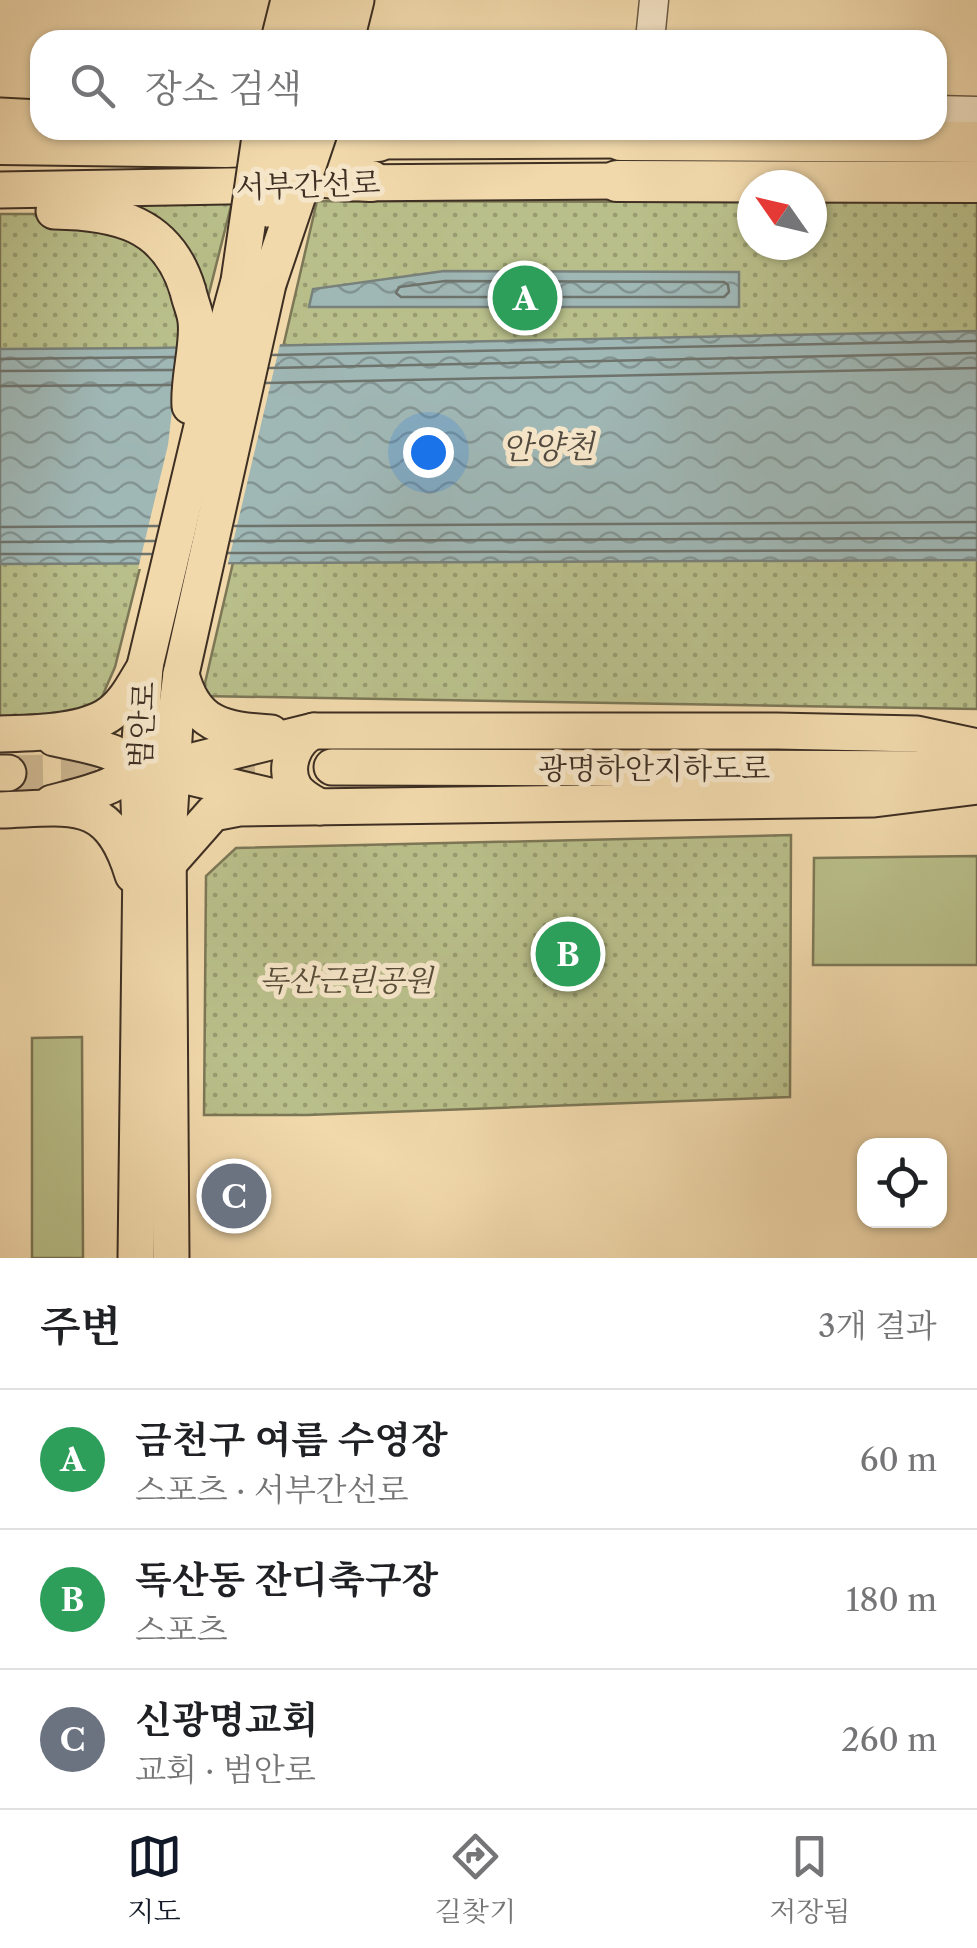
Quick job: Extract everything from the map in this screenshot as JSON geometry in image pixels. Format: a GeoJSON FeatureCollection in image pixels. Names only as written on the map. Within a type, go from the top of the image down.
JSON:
{"type":"FeatureCollection","features":[{"type":"Feature","properties":{"kind":"highway"},"geometry":{"type":"LineString","coordinates":[[621,140],[977,142]]}},
{"type":"Feature","properties":{"kind":"highway"},"geometry":{"type":"LineString","coordinates":[[0,144],[226,147],[378,141]]}},
{"type":"Feature","properties":{"kind":"highway"},"geometry":{"type":"LineString","coordinates":[[0,167],[230,168],[371,182]]}},
{"type":"Feature","properties":{"kind":"highway"},"geometry":{"type":"LineString","coordinates":[[617,181],[977,182]]}},
{"type":"Feature","properties":{"kind":"main road"},"geometry":{"type":"LineString","coordinates":[[282,30],[289,0]]}},
{"type":"Feature","properties":{"kind":"main road"},"geometry":{"type":"LineString","coordinates":[[314,30],[322,0]]}},
{"type":"Feature","properties":{"kind":"main road"},"geometry":{"type":"LineString","coordinates":[[348,30],[356,0]]}},
{"type":"Feature","properties":{"kind":"main road"},"geometry":{"type":"LineString","coordinates":[[0,116],[30,118]]}},
{"type":"Feature","properties":{"kind":"main road"},"geometry":{"type":"LineString","coordinates":[[254,282],[261,140]]}},
{"type":"Feature","properties":{"kind":"main road","name":"범안로"},"geometry":{"type":"LineString","coordinates":[[136,1258],[141,859],[254,282],[286,140]]}},
{"type":"Feature","properties":{"kind":"main road"},"geometry":{"type":"LineString","coordinates":[[254,282],[316,140]]}},
{"type":"Feature","properties":{"kind":"main road","name":"서부간선로"},"geometry":{"type":"LineString","coordinates":[[368,140],[621,140]]}},
{"type":"Feature","properties":{"kind":"main road","name":"서부간선로"},"geometry":{"type":"LineString","coordinates":[[0,190],[617,181]]}},
{"type":"Feature","properties":{"kind":"main road"},"geometry":{"type":"LineString","coordinates":[[0,210],[88,211],[118,217],[162,242],[183,275],[197,322],[189,392],[193,462]]}},
{"type":"Feature","properties":{"kind":"main road","name":"범안로"},"geometry":{"type":"LineString","coordinates":[[170,1258],[168,864],[157,775],[142,705],[145,666],[193,462],[254,282]]}},
{"type":"Feature","properties":{"kind":"main road"},"geometry":{"type":"LineString","coordinates":[[14,734],[93,725],[113,712],[145,666]]}},
{"type":"Feature","properties":{"kind":"main road"},"geometry":{"type":"LineString","coordinates":[[180,674],[186,695],[198,710],[224,728],[240,731],[917,734],[977,747]]}},
{"type":"Feature","properties":{"kind":"main road"},"geometry":{"type":"LineString","coordinates":[[13,810],[157,775],[305,732]]}},
{"type":"Feature","properties":{"kind":"main road"},"geometry":{"type":"LineString","coordinates":[[305,732],[292,757],[292,782],[305,799],[320,807]]}},
{"type":"Feature","properties":{"kind":"main road"},"geometry":{"type":"LineString","coordinates":[[14,734],[107,749],[157,775],[201,780],[320,807]]}},
{"type":"Feature","properties":{"kind":"main road"},"geometry":{"type":"LineString","coordinates":[[13,810],[44,800],[54,776],[48,758],[14,734]]}},
{"type":"Feature","properties":{"kind":"main road","name":"광명하안지하도로"},"geometry":{"type":"LineString","coordinates":[[332,766],[977,769]]}},
{"type":"Feature","properties":{"kind":"main road"},"geometry":{"type":"LineString","coordinates":[[168,864],[213,814],[240,808],[874,799],[977,786]]}},
{"type":"Feature","properties":{"kind":"main road"},"geometry":{"type":"LineString","coordinates":[[13,810],[79,810],[99,817],[110,826],[126,851],[139,896]]}},
{"type":"Feature","properties":{"kind":"street"},"geometry":{"type":"LineString","coordinates":[[651,30],[654,0]]}},
{"type":"Feature","properties":{"kind":"street"},"geometry":{"type":"LineString","coordinates":[[947,110],[977,111]]}},
{"type":"Feature","properties":{"kind":"green space"},"geometry":{"type":"Polygon","coordinates":[[[234,194],[115,667],[101,699],[81,715],[0,716],[0,214],[87,214],[138,209],[139,197],[234,194]]]}},
{"type":"Feature","properties":{"kind":"green space"},"geometry":{"type":"Polygon","coordinates":[[[317,201],[737,202],[737,260],[827,260],[827,202],[977,202],[977,709],[202,696],[317,201]]]}},
{"type":"Feature","properties":{"kind":"green space","name":"독산근린공원"},"geometry":{"type":"Polygon","coordinates":[[[791,835],[790,1097],[307,1115],[204,1115],[206,876],[236,848],[791,835]]]}},
{"type":"Feature","properties":{"kind":"green space"},"geometry":{"type":"Polygon","coordinates":[[[977,856],[977,965],[813,965],[814,858],[977,856]]]}},
{"type":"Feature","properties":{"kind":"green space"},"geometry":{"type":"Polygon","coordinates":[[[82,1037],[83,1258],[32,1258],[32,1038],[82,1037]]]}},
{"type":"Feature","properties":{"kind":"water"},"geometry":{"type":"Polygon","coordinates":[[[444,271],[739,272],[739,307],[309,307],[313,289],[444,271]]]}},
{"type":"Feature","properties":{"kind":"water","name":"안양천"},"geometry":{"type":"Polygon","coordinates":[[[977,331],[977,560],[0,564],[0,349],[977,331]]]}},
{"type":"Feature","properties":{"kind":"pier"},"geometry":{"type":"Polygon","coordinates":[[[281,340],[227,568],[138,569],[168,445],[180,342],[281,340]]]}},
{"type":"Feature","properties":{"kind":"tunnel"},"geometry":{"type":"LineString","coordinates":[[8,773],[332,767]]}},
{"type":"Feature","properties":{"kind":"place","name":"금천구 여름 수영장"},"geometry":{"type":"Point","coordinates":[525,298]}},
{"type":"Feature","properties":{"kind":"place","name":"독산동 잔디축구장"},"geometry":{"type":"Point","coordinates":[568,954]}},
{"type":"Feature","properties":{"kind":"place","name":"신광명교회"},"geometry":{"type":"Point","coordinates":[234,1196]}}]}
